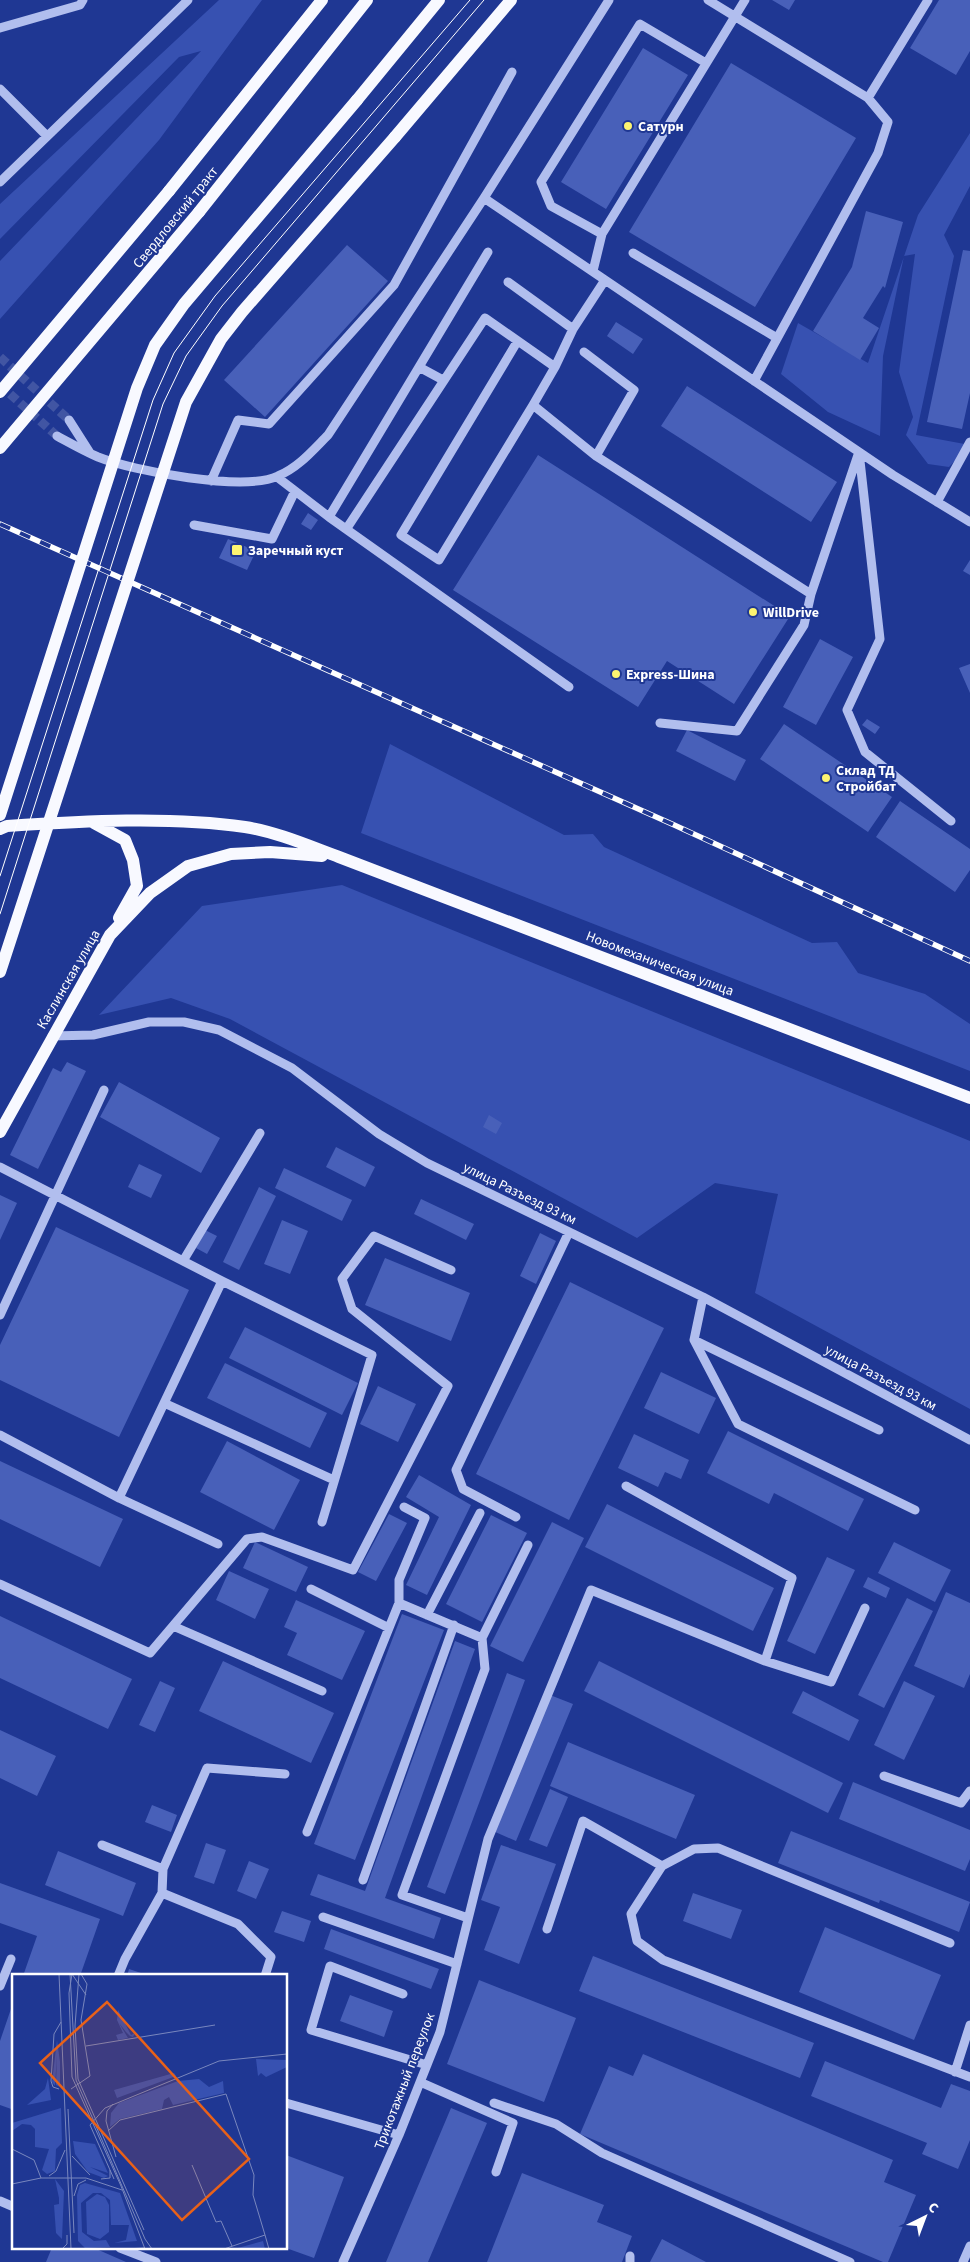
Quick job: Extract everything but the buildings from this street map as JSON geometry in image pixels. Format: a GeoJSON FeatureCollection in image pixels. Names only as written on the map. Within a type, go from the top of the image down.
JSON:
{"type":"FeatureCollection","features":[{"type":"Feature","properties":{"kind":"main road","name":"Свердловский тракт"},"geometry":{"type":"LineString","coordinates":[[0,392],[169,191],[322,0]]}},
{"type":"Feature","properties":{"kind":"main road","name":"Свердловский тракт"},"geometry":{"type":"LineString","coordinates":[[0,448],[199,212],[367,0]]}},
{"type":"Feature","properties":{"kind":"main road"},"geometry":{"type":"LineString","coordinates":[[0,815],[137,388],[155,345],[184,304],[440,0]]}},
{"type":"Feature","properties":{"kind":"main road"},"geometry":{"type":"LineString","coordinates":[[0,972],[186,402],[216,347],[242,312],[395,137],[511,0]]}},
{"type":"Feature","properties":{"kind":"main road"},"geometry":{"type":"LineString","coordinates":[[0,829],[16,826],[94,823],[194,822],[247,827],[339,857]]}},
{"type":"Feature","properties":{"kind":"main road"},"geometry":{"type":"LineString","coordinates":[[94,823],[125,840],[134,860],[137,886],[110,936]]}},
{"type":"Feature","properties":{"kind":"main road","name":"Каслинская улица"},"geometry":{"type":"LineString","coordinates":[[0,1132],[52,1036],[110,936],[150,893],[188,866],[231,854],[270,852],[339,857]]}},
{"type":"Feature","properties":{"kind":"main road","name":"Новомеханическая улица"},"geometry":{"type":"LineString","coordinates":[[339,857],[970,1098]]}},
{"type":"Feature","properties":{"kind":"street"},"geometry":{"type":"LineString","coordinates":[[0,28],[77,6],[83,0]]}},
{"type":"Feature","properties":{"kind":"street"},"geometry":{"type":"LineString","coordinates":[[0,182],[188,0]]}},
{"type":"Feature","properties":{"kind":"street"},"geometry":{"type":"LineString","coordinates":[[57,436],[90,453],[140,468],[211,481],[256,482],[277,477],[299,465],[328,435],[484,198],[608,0]]}},
{"type":"Feature","properties":{"kind":"street"},"geometry":{"type":"LineString","coordinates":[[708,0],[868,98],[888,122],[878,153],[754,381]]}},
{"type":"Feature","properties":{"kind":"street"},"geometry":{"type":"LineString","coordinates":[[593,271],[602,234],[745,0]]}},
{"type":"Feature","properties":{"kind":"street"},"geometry":{"type":"LineString","coordinates":[[868,98],[928,0]]}},
{"type":"Feature","properties":{"kind":"street"},"geometry":{"type":"LineString","coordinates":[[602,234],[551,206],[541,182],[640,24],[706,64]]}},
{"type":"Feature","properties":{"kind":"street"},"geometry":{"type":"LineString","coordinates":[[211,481],[238,420],[269,424],[394,285],[512,72]]}},
{"type":"Feature","properties":{"kind":"street"},"geometry":{"type":"LineString","coordinates":[[0,89],[47,136]]}},
{"type":"Feature","properties":{"kind":"street"},"geometry":{"type":"LineString","coordinates":[[484,198],[859,452],[970,522]]}},
{"type":"Feature","properties":{"kind":"street"},"geometry":{"type":"LineString","coordinates":[[329,517],[488,252]]}},
{"type":"Feature","properties":{"kind":"street"},"geometry":{"type":"LineString","coordinates":[[632,253],[777,338]]}},
{"type":"Feature","properties":{"kind":"street"},"geometry":{"type":"LineString","coordinates":[[517,342],[401,535],[439,560],[555,367],[573,328],[605,280]]}},
{"type":"Feature","properties":{"kind":"street"},"geometry":{"type":"LineString","coordinates":[[508,282],[573,328]]}},
{"type":"Feature","properties":{"kind":"street"},"geometry":{"type":"LineString","coordinates":[[347,528],[485,318],[555,367]]}},
{"type":"Feature","properties":{"kind":"street"},"geometry":{"type":"LineString","coordinates":[[584,352],[634,390],[596,456]]}},
{"type":"Feature","properties":{"kind":"street"},"geometry":{"type":"LineString","coordinates":[[419,367],[443,380]]}},
{"type":"Feature","properties":{"kind":"street"},"geometry":{"type":"LineString","coordinates":[[533,405],[596,456],[812,594]]}},
{"type":"Feature","properties":{"kind":"street"},"geometry":{"type":"LineString","coordinates":[[69,420],[90,453]]}},
{"type":"Feature","properties":{"kind":"street"},"geometry":{"type":"LineString","coordinates":[[938,502],[970,442]]}},
{"type":"Feature","properties":{"kind":"street"},"geometry":{"type":"LineString","coordinates":[[660,723],[737,731],[804,625],[812,594],[859,452]]}},
{"type":"Feature","properties":{"kind":"street"},"geometry":{"type":"LineString","coordinates":[[859,452],[880,639],[847,710],[865,752],[951,821]]}},
{"type":"Feature","properties":{"kind":"street"},"geometry":{"type":"LineString","coordinates":[[277,477],[329,517],[569,687]]}},
{"type":"Feature","properties":{"kind":"street"},"geometry":{"type":"LineString","coordinates":[[194,525],[272,539],[295,491]]}},
{"type":"Feature","properties":{"kind":"street","name":"улица Разъезд 93 км"},"geometry":{"type":"LineString","coordinates":[[52,1036],[93,1035],[149,1022],[184,1022],[219,1030],[292,1068],[379,1134],[427,1163],[703,1297],[970,1440]]}},
{"type":"Feature","properties":{"kind":"street"},"geometry":{"type":"LineString","coordinates":[[0,1315],[104,1090]]}},
{"type":"Feature","properties":{"kind":"street"},"geometry":{"type":"LineString","coordinates":[[183,1261],[260,1132]]}},
{"type":"Feature","properties":{"kind":"street"},"geometry":{"type":"LineString","coordinates":[[0,1167],[222,1281],[372,1355],[322,1522]]}},
{"type":"Feature","properties":{"kind":"street"},"geometry":{"type":"LineString","coordinates":[[516,1517],[463,1489],[456,1470],[569,1232]]}},
{"type":"Feature","properties":{"kind":"street"},"geometry":{"type":"LineString","coordinates":[[0,1584],[150,1654],[247,1539],[262,1537],[352,1570],[448,1386],[352,1309],[342,1279],[374,1236],[451,1270]]}},
{"type":"Feature","properties":{"kind":"street"},"geometry":{"type":"LineString","coordinates":[[119,1498],[222,1281]]}},
{"type":"Feature","properties":{"kind":"street"},"geometry":{"type":"LineString","coordinates":[[703,1297],[694,1340],[738,1424],[915,1510]]}},
{"type":"Feature","properties":{"kind":"street"},"geometry":{"type":"LineString","coordinates":[[694,1340],[879,1430]]}},
{"type":"Feature","properties":{"kind":"street"},"geometry":{"type":"LineString","coordinates":[[164,1403],[334,1480]]}},
{"type":"Feature","properties":{"kind":"street"},"geometry":{"type":"LineString","coordinates":[[0,1435],[119,1498],[218,1544]]}},
{"type":"Feature","properties":{"kind":"street"},"geometry":{"type":"LineString","coordinates":[[626,1486],[792,1578],[765,1661],[831,1682],[865,1608]]}},
{"type":"Feature","properties":{"kind":"street"},"geometry":{"type":"LineString","coordinates":[[307,1832],[399,1603],[398,1580],[425,1518],[404,1507]]}},
{"type":"Feature","properties":{"kind":"street"},"geometry":{"type":"LineString","coordinates":[[427,1614],[480,1513]]}},
{"type":"Feature","properties":{"kind":"street"},"geometry":{"type":"LineString","coordinates":[[468,1918],[402,1895],[485,1669],[482,1638],[528,1545]]}},
{"type":"Feature","properties":{"kind":"street"},"geometry":{"type":"LineString","coordinates":[[311,1589],[389,1628]]}},
{"type":"Feature","properties":{"kind":"street","name":"Трикотажный переулок"},"geometry":{"type":"LineString","coordinates":[[343,2262],[399,2135],[440,2032],[488,1839],[591,1590],[765,1661]]}},
{"type":"Feature","properties":{"kind":"street"},"geometry":{"type":"LineString","coordinates":[[399,1603],[482,1638]]}},
{"type":"Feature","properties":{"kind":"street"},"geometry":{"type":"LineString","coordinates":[[363,1880],[454,1625]]}},
{"type":"Feature","properties":{"kind":"street"},"geometry":{"type":"LineString","coordinates":[[173,1626],[322,1691]]}},
{"type":"Feature","properties":{"kind":"street"},"geometry":{"type":"LineString","coordinates":[[119,1974],[125,1959],[162,1893],[163,1869],[207,1768],[285,1774]]}},
{"type":"Feature","properties":{"kind":"street"},"geometry":{"type":"LineString","coordinates":[[884,1776],[961,1803],[970,1791]]}},
{"type":"Feature","properties":{"kind":"street"},"geometry":{"type":"LineString","coordinates":[[547,1929],[583,1821],[662,1866]]}},
{"type":"Feature","properties":{"kind":"street"},"geometry":{"type":"LineString","coordinates":[[102,1845],[163,1869]]}},
{"type":"Feature","properties":{"kind":"street"},"geometry":{"type":"LineString","coordinates":[[950,1943],[718,1848],[694,1849],[662,1866],[631,1914],[637,1940],[663,1960],[970,2077]]}},
{"type":"Feature","properties":{"kind":"street"},"geometry":{"type":"LineString","coordinates":[[162,1893],[238,1924],[271,1957],[266,1974]]}},
{"type":"Feature","properties":{"kind":"street"},"geometry":{"type":"LineString","coordinates":[[323,1918],[457,1964]]}},
{"type":"Feature","properties":{"kind":"street"},"geometry":{"type":"LineString","coordinates":[[0,1986],[11,1958]]}},
{"type":"Feature","properties":{"kind":"street"},"geometry":{"type":"LineString","coordinates":[[403,1994],[330,1966],[312,2030],[427,2065]]}},
{"type":"Feature","properties":{"kind":"street"},"geometry":{"type":"LineString","coordinates":[[955,2072],[970,2025]]}},
{"type":"Feature","properties":{"kind":"street"},"geometry":{"type":"LineString","coordinates":[[420,2082],[513,2123],[496,2172]]}},
{"type":"Feature","properties":{"kind":"street"},"geometry":{"type":"LineString","coordinates":[[494,2103],[556,2124],[602,2153],[850,2262]]}},
{"type":"Feature","properties":{"kind":"street"},"geometry":{"type":"LineString","coordinates":[[288,2104],[399,2135]]}},
{"type":"Feature","properties":{"kind":"street"},"geometry":{"type":"LineString","coordinates":[[0,2201],[12,2206]]}},
{"type":"Feature","properties":{"kind":"street"},"geometry":{"type":"LineString","coordinates":[[963,2262],[970,2246]]}},
{"type":"Feature","properties":{"kind":"street"},"geometry":{"type":"LineString","coordinates":[[125,2250],[156,2262]]}},
{"type":"Feature","properties":{"kind":"shaded area"},"geometry":{"type":"Polygon","coordinates":[[[219,0],[262,0],[159,140],[0,319],[0,261],[201,51],[179,57],[0,239],[0,204],[219,0]]]}},
{"type":"Feature","properties":{"kind":"shaded area"},"geometry":{"type":"Polygon","coordinates":[[[970,133],[970,186],[944,235],[954,256],[916,435],[970,445],[949,467],[928,464],[906,435],[913,417],[899,372],[915,254],[904,256],[918,215],[970,133]]]}},
{"type":"Feature","properties":{"kind":"shaded area"},"geometry":{"type":"Polygon","coordinates":[[[904,257],[883,356],[880,436],[828,412],[781,374],[798,323],[868,363],[904,257]]]}},
{"type":"Feature","properties":{"kind":"shaded area"},"geometry":{"type":"Polygon","coordinates":[[[390,744],[564,835],[593,834],[604,847],[812,943],[837,942],[858,973],[925,994],[970,1024],[970,1071],[361,833],[390,744]]]}},
{"type":"Feature","properties":{"kind":"shaded area"},"geometry":{"type":"Polygon","coordinates":[[[342,885],[970,1141],[970,1409],[755,1293],[778,1194],[715,1183],[637,1238],[230,1019],[171,998],[99,1015],[202,906],[342,885]]]}},
{"type":"Feature","properties":{"kind":"tunnel"},"geometry":{"type":"LineString","coordinates":[[0,357],[69,420]]}},
{"type":"Feature","properties":{"kind":"tunnel"},"geometry":{"type":"LineString","coordinates":[[0,385],[57,436]]}},
{"type":"Feature","properties":{"kind":"tram line"},"geometry":{"type":"LineString","coordinates":[[0,876],[153,400],[174,353],[215,296],[470,0]]}},
{"type":"Feature","properties":{"kind":"tram line"},"geometry":{"type":"LineString","coordinates":[[0,914],[163,404],[186,356],[222,306],[484,0]]}},
{"type":"Feature","properties":{"kind":"railway"},"geometry":{"type":"LineString","coordinates":[[0,524],[672,824],[970,961]]}},
{"type":"Feature","properties":{"kind":"place","name":"Сатурн"},"geometry":{"type":"Point","coordinates":[628,126]}},
{"type":"Feature","properties":{"kind":"place","name":"Заречный куст"},"geometry":{"type":"Point","coordinates":[237,550]}},
{"type":"Feature","properties":{"kind":"place","name":"WillDrive"},"geometry":{"type":"Point","coordinates":[753,612]}},
{"type":"Feature","properties":{"kind":"place","name":"Express-Шина"},"geometry":{"type":"Point","coordinates":[616,674]}},
{"type":"Feature","properties":{"kind":"place","name":"Склад ТД Стройбат"},"geometry":{"type":"Point","coordinates":[826,778]}}]}
